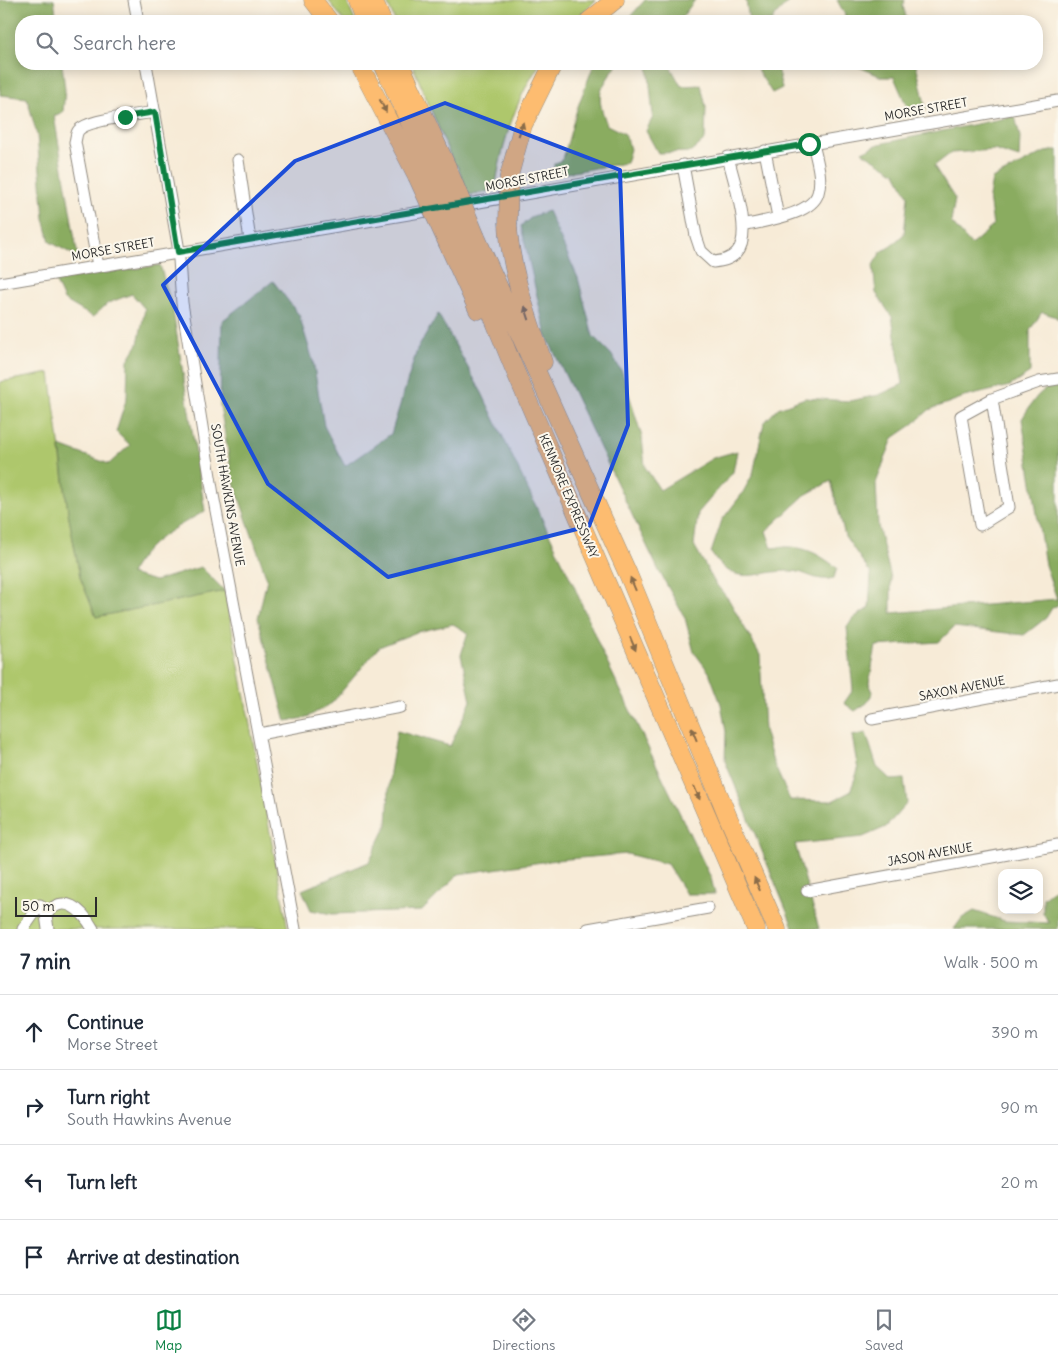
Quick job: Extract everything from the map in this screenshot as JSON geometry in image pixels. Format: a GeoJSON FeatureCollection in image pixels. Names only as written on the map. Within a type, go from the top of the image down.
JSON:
{"type":"FeatureCollection","features":[{"type":"Feature","properties":{"kind":"highway"},"geometry":{"type":"LineString","coordinates":[[313,0],[324,15]]}},
{"type":"Feature","properties":{"kind":"highway"},"geometry":{"type":"LineString","coordinates":[[357,0],[363,15]]}},
{"type":"Feature","properties":{"kind":"highway"},"geometry":{"type":"LineString","coordinates":[[373,0],[379,15]]}},
{"type":"Feature","properties":{"kind":"highway"},"geometry":{"type":"LineString","coordinates":[[596,15],[614,0]]}},
{"type":"Feature","properties":{"kind":"highway"},"geometry":{"type":"LineString","coordinates":[[364,70],[432,172]]}},
{"type":"Feature","properties":{"kind":"highway"},"geometry":{"type":"LineString","coordinates":[[386,70],[462,241]]}},
{"type":"Feature","properties":{"kind":"highway"},"geometry":{"type":"LineString","coordinates":[[402,70],[432,172],[462,241],[569,443]]}},
{"type":"Feature","properties":{"kind":"highway"},"geometry":{"type":"LineString","coordinates":[[550,70],[523,125],[509,176],[508,224],[509,242],[521,293],[569,443]]}},
{"type":"Feature","properties":{"kind":"highway","name":"KENMORE EXPRESSWAY"},"geometry":{"type":"LineString","coordinates":[[462,241],[526,413],[586,534],[756,929]]}},
{"type":"Feature","properties":{"kind":"highway","name":"KENMORE EXPRESSWAY"},"geometry":{"type":"LineString","coordinates":[[569,443],[628,574],[728,817],[777,929]]}},
{"type":"Feature","properties":{"kind":"street"},"geometry":{"type":"LineString","coordinates":[[134,0],[137,15]]}},
{"type":"Feature","properties":{"kind":"street","name":"SOUTH HAWKINS AVENUE"},"geometry":{"type":"LineString","coordinates":[[147,70],[178,252],[182,304],[209,476],[295,929]]}},
{"type":"Feature","properties":{"kind":"street","name":"MORSE STREET"},"geometry":{"type":"LineString","coordinates":[[0,283],[1058,101]]}},
{"type":"Feature","properties":{"kind":"street"},"geometry":{"type":"LineString","coordinates":[[98,266],[75,142],[78,131],[85,125],[98,121],[155,112]]}},
{"type":"Feature","properties":{"kind":"street"},"geometry":{"type":"LineString","coordinates":[[744,226],[803,209],[816,200],[819,191],[819,173],[813,143]]}},
{"type":"Feature","properties":{"kind":"street"},"geometry":{"type":"LineString","coordinates":[[765,151],[778,217]]}},
{"type":"Feature","properties":{"kind":"street"},"geometry":{"type":"LineString","coordinates":[[683,165],[696,236],[701,251],[712,262],[726,261],[738,251],[744,226],[728,157]]}},
{"type":"Feature","properties":{"kind":"street"},"geometry":{"type":"LineString","coordinates":[[238,160],[250,240]]}},
{"type":"Feature","properties":{"kind":"street"},"geometry":{"type":"LineString","coordinates":[[992,399],[1009,508],[980,526],[961,416],[992,399],[1039,382],[1058,379]]}},
{"type":"Feature","properties":{"kind":"street","name":"SAXON AVENUE"},"geometry":{"type":"LineString","coordinates":[[872,719],[1058,684]]}},
{"type":"Feature","properties":{"kind":"street"},"geometry":{"type":"LineString","coordinates":[[259,734],[400,707]]}},
{"type":"Feature","properties":{"kind":"street","name":"JASON AVENUE"},"geometry":{"type":"LineString","coordinates":[[807,891],[1058,845]]}},
{"type":"Feature","properties":{"kind":"street"},"geometry":{"type":"LineString","coordinates":[[24,929],[40,905]]}},
{"type":"Feature","properties":{"kind":"street"},"geometry":{"type":"LineString","coordinates":[[48,929],[46,915],[51,908],[59,905],[76,907],[87,917],[94,929]]}},
{"type":"Feature","properties":{"kind":"street"},"geometry":{"type":"LineString","coordinates":[[588,929],[708,908]]}},
{"type":"Feature","properties":{"kind":"highlighted area"},"geometry":{"type":"Polygon","coordinates":[[[445,103],[620,170],[628,425],[589,526],[388,577],[268,484],[163,285],[295,161],[445,103]]]}},
{"type":"Feature","properties":{"kind":"green space"},"geometry":{"type":"Polygon","coordinates":[[[0,0],[54,0],[56,15],[15,15],[15,70],[63,70],[65,90],[63,112],[54,116],[78,257],[50,242],[44,218],[37,135],[27,98],[0,95],[0,0]]]}},
{"type":"Feature","properties":{"kind":"green space"},"geometry":{"type":"Polygon","coordinates":[[[328,0],[346,0],[352,15],[339,15],[328,0]]]}},
{"type":"Feature","properties":{"kind":"green space"},"geometry":{"type":"Polygon","coordinates":[[[386,0],[596,0],[581,15],[392,15],[386,0]]]}},
{"type":"Feature","properties":{"kind":"green space"},"geometry":{"type":"Polygon","coordinates":[[[645,0],[695,0],[684,15],[631,15],[645,0]]]}},
{"type":"Feature","properties":{"kind":"green space"},"geometry":{"type":"Polygon","coordinates":[[[746,0],[790,0],[776,15],[748,15],[746,0]]]}},
{"type":"Feature","properties":{"kind":"green space"},"geometry":{"type":"Polygon","coordinates":[[[837,0],[905,0],[903,6],[905,15],[845,15],[837,0]]]}},
{"type":"Feature","properties":{"kind":"green space"},"geometry":{"type":"Polygon","coordinates":[[[414,70],[536,70],[523,93],[510,124],[495,190],[469,195],[457,165],[454,165],[414,70]]]}},
{"type":"Feature","properties":{"kind":"green space"},"geometry":{"type":"Polygon","coordinates":[[[592,70],[613,70],[603,87],[600,99],[607,125],[625,134],[630,149],[626,163],[567,173],[554,172],[554,164],[563,159],[577,109],[592,70]]]}},
{"type":"Feature","properties":{"kind":"green space"},"geometry":{"type":"Polygon","coordinates":[[[649,70],[672,70],[681,86],[701,85],[706,107],[705,140],[691,152],[658,153],[646,131],[653,117],[649,70]]]}},
{"type":"Feature","properties":{"kind":"green space"},"geometry":{"type":"Polygon","coordinates":[[[778,70],[782,88],[772,93],[758,71],[778,70]]]}},
{"type":"Feature","properties":{"kind":"green space"},"geometry":{"type":"Polygon","coordinates":[[[866,70],[917,70],[926,109],[910,114],[894,77],[882,77],[866,70]]]}},
{"type":"Feature","properties":{"kind":"green space"},"geometry":{"type":"Polygon","coordinates":[[[1015,116],[1020,137],[1019,158],[994,150],[951,153],[934,166],[955,199],[951,222],[971,245],[993,226],[989,197],[992,179],[1045,152],[1058,150],[1058,320],[1056,317],[1042,312],[1030,330],[1030,373],[1010,386],[964,397],[929,410],[893,438],[876,483],[878,526],[891,578],[891,613],[1057,599],[1045,565],[1022,419],[1041,393],[1051,386],[1058,384],[1058,605],[1052,608],[1046,618],[1024,635],[954,627],[939,642],[876,646],[869,683],[873,692],[867,703],[855,711],[844,703],[853,690],[847,627],[855,617],[869,608],[871,574],[845,536],[831,481],[805,495],[766,531],[772,548],[791,547],[814,553],[837,568],[834,578],[822,579],[790,571],[748,576],[738,575],[720,564],[711,553],[722,520],[742,494],[753,474],[764,423],[778,408],[805,398],[849,401],[879,395],[903,384],[892,317],[876,293],[873,265],[881,252],[904,234],[908,196],[896,173],[862,152],[879,144],[1015,116]]]}},
{"type":"Feature","properties":{"kind":"green space"},"geometry":{"type":"Polygon","coordinates":[[[548,211],[578,278],[593,336],[611,354],[622,372],[642,437],[645,467],[660,490],[713,458],[737,451],[733,472],[698,513],[694,545],[715,583],[729,600],[760,655],[764,730],[773,762],[790,800],[832,801],[850,792],[858,770],[852,736],[866,733],[877,767],[891,780],[904,779],[907,803],[886,827],[863,837],[795,844],[819,929],[794,929],[725,761],[726,732],[721,704],[709,672],[694,652],[685,618],[659,571],[546,335],[521,226],[533,216],[548,211]]]}},
{"type":"Feature","properties":{"kind":"green space"},"geometry":{"type":"Polygon","coordinates":[[[160,265],[173,311],[205,511],[162,536],[145,552],[130,574],[155,581],[201,567],[225,591],[96,617],[80,577],[68,512],[60,446],[109,464],[130,445],[116,432],[127,397],[128,360],[138,344],[145,309],[132,294],[108,303],[93,317],[64,300],[55,280],[160,265]]]}},
{"type":"Feature","properties":{"kind":"green space"},"geometry":{"type":"Polygon","coordinates":[[[273,281],[299,315],[313,361],[324,426],[345,466],[391,434],[417,350],[438,314],[482,393],[574,586],[602,652],[711,878],[715,894],[686,894],[667,864],[627,854],[556,860],[459,874],[422,911],[332,914],[311,910],[302,890],[369,862],[387,825],[390,772],[397,731],[450,746],[471,701],[461,655],[468,633],[453,624],[417,632],[379,647],[332,703],[306,718],[286,721],[258,618],[267,579],[233,480],[220,406],[222,321],[273,281]]]}},
{"type":"Feature","properties":{"kind":"green space"},"geometry":{"type":"Polygon","coordinates":[[[50,373],[68,512],[80,577],[96,617],[225,591],[288,929],[0,929],[0,382],[50,373]]]}},
{"type":"Feature","properties":{"kind":"green space"},"geometry":{"type":"Polygon","coordinates":[[[1058,886],[1058,929],[954,929],[962,918],[974,911],[1005,921],[1049,923],[1043,913],[1043,898],[1058,886]]]}},
{"type":"Feature","properties":{"kind":"route"},"geometry":{"type":"LineString","coordinates":[[125,117],[155,112],[178,252],[393,217],[809,144]]}}]}
